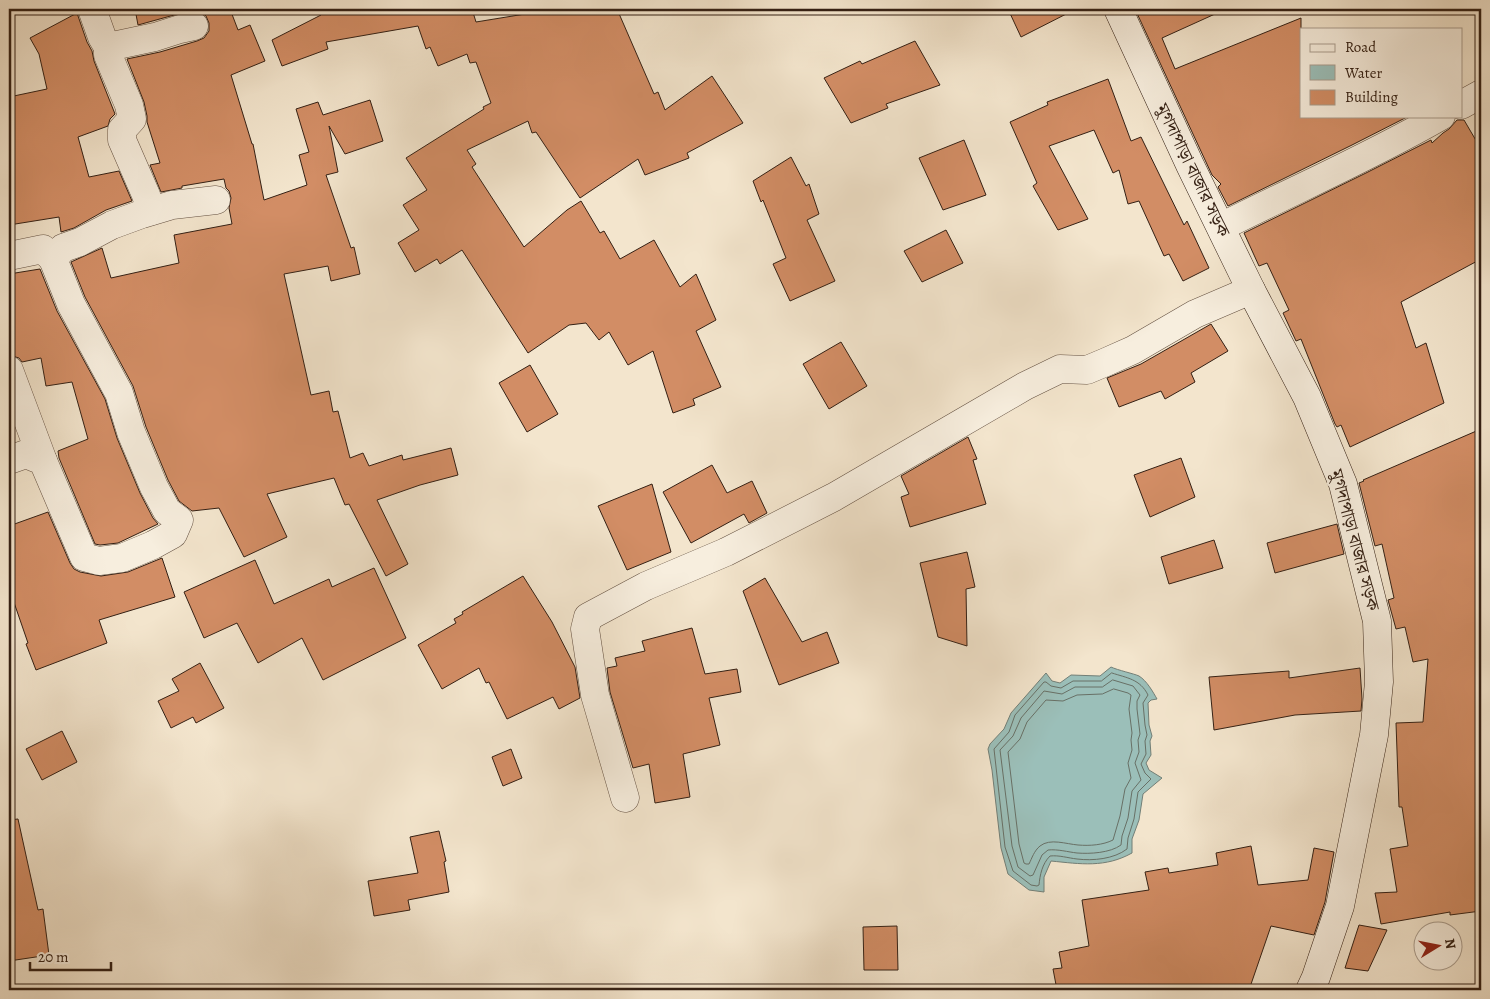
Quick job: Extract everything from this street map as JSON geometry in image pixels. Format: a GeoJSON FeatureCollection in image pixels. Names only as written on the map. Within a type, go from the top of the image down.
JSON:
{"type":"FeatureCollection","features":[{"type":"Feature","properties":{"kind":"street"},"geometry":{"type":"LineString","coordinates":[[92,9],[102,37],[108,47],[108,55],[130,105],[132,119],[122,130],[122,140],[151,211]]}},
{"type":"Feature","properties":{"kind":"street","name":"মুগদাপাড়া বাজার সড়ক"},"geometry":{"type":"LineString","coordinates":[[1118,9],[1190,165],[1251,290],[1307,397],[1343,484],[1377,621],[1379,682],[1374,735],[1340,906],[1310,990]]}},
{"type":"Feature","properties":{"kind":"street"},"geometry":{"type":"LineString","coordinates":[[108,47],[194,26]]}},
{"type":"Feature","properties":{"kind":"street"},"geometry":{"type":"LineString","coordinates":[[1462,104],[1481,94]]}},
{"type":"Feature","properties":{"kind":"street"},"geometry":{"type":"LineString","coordinates":[[1221,228],[1404,138],[1438,118]]}},
{"type":"Feature","properties":{"kind":"street"},"geometry":{"type":"LineString","coordinates":[[53,259],[63,248],[151,211],[172,205],[216,200]]}},
{"type":"Feature","properties":{"kind":"street"},"geometry":{"type":"LineString","coordinates":[[9,256],[43,249],[53,259],[71,304],[119,394],[131,432],[154,487],[167,512],[179,520],[173,534],[122,558],[99,561],[84,557],[43,461],[9,370]]}},
{"type":"Feature","properties":{"kind":"street"},"geometry":{"type":"LineString","coordinates":[[625,798],[595,695],[585,629],[588,616],[646,586],[726,552],[834,497],[1025,386],[1051,373],[1060,369],[1087,370],[1133,350],[1195,314],[1251,290]]}},
{"type":"Feature","properties":{"kind":"street"},"geometry":{"type":"LineString","coordinates":[[9,460],[26,454],[43,461]]}},
{"type":"Feature","properties":{"kind":"water"},"geometry":{"type":"Polygon","coordinates":[[[1111,667],[1142,678],[1157,699],[1151,700],[1148,703],[1149,725],[1152,736],[1150,741],[1151,755],[1146,763],[1149,770],[1162,778],[1143,794],[1139,820],[1132,839],[1132,853],[1112,861],[1093,864],[1051,861],[1044,877],[1044,892],[1029,890],[1008,874],[1001,848],[988,749],[990,744],[1004,729],[1011,713],[1046,673],[1052,681],[1060,683],[1071,675],[1100,676],[1111,667]]]}},
{"type":"Feature","properties":{"kind":"building"},"geometry":{"type":"Polygon","coordinates":[[[135,9],[185,9],[185,12],[138,25],[135,9]]]}},
{"type":"Feature","properties":{"kind":"building"},"geometry":{"type":"Polygon","coordinates":[[[213,9],[230,9],[238,30],[250,25],[265,61],[231,75],[253,144],[264,200],[307,185],[299,155],[309,152],[296,109],[318,102],[323,115],[370,100],[383,141],[345,154],[329,126],[338,172],[326,175],[351,248],[354,247],[360,274],[331,281],[328,266],[284,274],[311,395],[329,391],[333,412],[338,411],[350,458],[363,453],[369,466],[402,455],[403,460],[451,448],[458,475],[420,485],[377,500],[408,564],[386,576],[349,504],[345,505],[334,478],[267,494],[287,537],[244,557],[219,508],[192,511],[179,501],[146,427],[133,386],[85,297],[71,262],[102,248],[111,278],[179,263],[174,235],[232,224],[229,208],[231,198],[224,179],[182,186],[182,188],[161,192],[150,165],[160,163],[147,122],[144,102],[127,59],[160,52],[204,38],[209,31],[209,23],[206,16],[202,13],[213,9]]]}},
{"type":"Feature","properties":{"kind":"building"},"geometry":{"type":"Polygon","coordinates":[[[318,9],[472,9],[476,22],[525,14],[524,9],[617,9],[654,94],[658,92],[665,110],[712,76],[743,123],[687,153],[689,158],[645,175],[638,159],[580,198],[536,132],[532,133],[528,121],[467,150],[476,164],[472,167],[524,247],[567,210],[581,201],[600,233],[604,231],[620,259],[654,240],[680,287],[696,274],[716,320],[696,331],[721,387],[693,399],[695,405],[673,413],[653,351],[628,365],[609,332],[599,340],[586,323],[569,325],[528,353],[462,250],[440,264],[437,259],[415,272],[398,243],[419,230],[403,205],[427,190],[406,158],[491,103],[476,62],[470,63],[467,54],[438,66],[430,47],[426,49],[418,26],[326,42],[328,49],[282,66],[272,40],[321,15],[318,9]]]}},
{"type":"Feature","properties":{"kind":"building"},"geometry":{"type":"Polygon","coordinates":[[[1008,9],[1076,9],[1021,37],[1008,9]]]}},
{"type":"Feature","properties":{"kind":"building"},"geometry":{"type":"Polygon","coordinates":[[[1135,9],[1226,9],[1162,38],[1175,69],[1301,18],[1300,118],[1405,118],[1228,206],[1218,187],[1221,184],[1212,175],[1135,9]]]}},
{"type":"Feature","properties":{"kind":"building"},"geometry":{"type":"Polygon","coordinates":[[[77,13],[115,114],[110,119],[108,126],[78,137],[89,177],[119,171],[132,201],[106,210],[74,228],[61,232],[59,217],[9,225],[9,97],[47,89],[39,54],[30,38],[77,13]]]}},
{"type":"Feature","properties":{"kind":"building"},"geometry":{"type":"Polygon","coordinates":[[[915,41],[940,85],[886,104],[888,108],[851,123],[824,78],[860,61],[862,64],[915,41]]]}},
{"type":"Feature","properties":{"kind":"building"},"geometry":{"type":"Polygon","coordinates":[[[1108,79],[1131,141],[1141,137],[1184,225],[1187,221],[1209,268],[1183,281],[1169,254],[1164,256],[1139,201],[1128,204],[1119,170],[1113,173],[1094,130],[1049,146],[1088,219],[1058,230],[1033,186],[1037,183],[1010,122],[1048,105],[1047,102],[1108,79]]]}},
{"type":"Feature","properties":{"kind":"building"},"geometry":{"type":"Polygon","coordinates":[[[1457,120],[1464,120],[1481,149],[1481,259],[1401,302],[1416,348],[1426,343],[1444,403],[1350,447],[1341,425],[1337,427],[1335,424],[1301,339],[1296,341],[1283,313],[1289,310],[1267,263],[1259,266],[1244,233],[1431,140],[1432,143],[1457,120]]]}},
{"type":"Feature","properties":{"kind":"building"},"geometry":{"type":"Polygon","coordinates":[[[964,140],[986,195],[943,210],[919,158],[964,140]]]}},
{"type":"Feature","properties":{"kind":"building"},"geometry":{"type":"Polygon","coordinates":[[[791,157],[806,186],[809,184],[819,214],[807,220],[835,281],[790,301],[773,264],[786,258],[763,200],[761,202],[753,181],[791,157]]]}},
{"type":"Feature","properties":{"kind":"building"},"geometry":{"type":"Polygon","coordinates":[[[946,230],[963,263],[922,282],[904,251],[946,230]]]}},
{"type":"Feature","properties":{"kind":"building"},"geometry":{"type":"Polygon","coordinates":[[[40,269],[57,311],[105,399],[117,438],[140,493],[158,524],[118,543],[95,544],[59,458],[58,451],[88,439],[72,382],[46,386],[41,358],[22,362],[19,358],[9,355],[9,274],[40,269]]]}},
{"type":"Feature","properties":{"kind":"building"},"geometry":{"type":"Polygon","coordinates":[[[1211,324],[1228,351],[1191,373],[1195,382],[1165,399],[1161,391],[1119,407],[1107,378],[1141,364],[1211,324]]]}},
{"type":"Feature","properties":{"kind":"building"},"geometry":{"type":"Polygon","coordinates":[[[841,342],[867,386],[829,409],[803,364],[841,342]]]}},
{"type":"Feature","properties":{"kind":"building"},"geometry":{"type":"Polygon","coordinates":[[[530,365],[558,414],[527,432],[499,383],[530,365]]]}},
{"type":"Feature","properties":{"kind":"building"},"geometry":{"type":"Polygon","coordinates":[[[1481,429],[1481,911],[1450,915],[1450,912],[1381,924],[1375,893],[1397,892],[1390,849],[1408,846],[1402,807],[1399,807],[1396,723],[1423,722],[1428,659],[1413,662],[1405,627],[1396,629],[1388,600],[1394,598],[1382,544],[1375,546],[1359,483],[1481,429]]]}},
{"type":"Feature","properties":{"kind":"building"},"geometry":{"type":"Polygon","coordinates":[[[968,437],[977,459],[973,460],[986,504],[910,527],[901,497],[909,494],[901,476],[968,437]]]}},
{"type":"Feature","properties":{"kind":"building"},"geometry":{"type":"Polygon","coordinates":[[[1181,458],[1195,497],[1150,517],[1134,475],[1181,458]]]}},
{"type":"Feature","properties":{"kind":"building"},"geometry":{"type":"Polygon","coordinates":[[[712,465],[727,493],[752,481],[767,513],[749,523],[744,514],[691,543],[663,492],[712,465]]]}},
{"type":"Feature","properties":{"kind":"building"},"geometry":{"type":"Polygon","coordinates":[[[652,484],[671,552],[627,570],[598,506],[652,484]]]}},
{"type":"Feature","properties":{"kind":"building"},"geometry":{"type":"Polygon","coordinates":[[[48,512],[74,569],[101,576],[128,572],[162,558],[175,597],[99,620],[107,643],[36,670],[9,588],[9,526],[48,512]]]}},
{"type":"Feature","properties":{"kind":"building"},"geometry":{"type":"Polygon","coordinates":[[[1337,524],[1344,554],[1275,573],[1267,543],[1337,524]]]}},
{"type":"Feature","properties":{"kind":"building"},"geometry":{"type":"Polygon","coordinates":[[[1214,540],[1223,568],[1169,584],[1161,557],[1214,540]]]}},
{"type":"Feature","properties":{"kind":"building"},"geometry":{"type":"Polygon","coordinates":[[[967,552],[975,587],[966,589],[967,646],[938,637],[920,563],[967,552]]]}},
{"type":"Feature","properties":{"kind":"building"},"geometry":{"type":"Polygon","coordinates":[[[255,560],[274,604],[329,579],[332,587],[374,568],[406,638],[323,680],[302,638],[258,663],[237,623],[204,638],[184,592],[255,560]]]}},
{"type":"Feature","properties":{"kind":"building"},"geometry":{"type":"Polygon","coordinates":[[[523,576],[552,622],[575,667],[580,698],[559,709],[553,697],[507,719],[489,682],[486,683],[479,668],[442,689],[418,645],[456,623],[454,619],[463,614],[462,612],[523,576]]]}},
{"type":"Feature","properties":{"kind":"building"},"geometry":{"type":"Polygon","coordinates":[[[765,578],[802,642],[827,632],[839,663],[779,685],[743,591],[765,578]]]}},
{"type":"Feature","properties":{"kind":"building"},"geometry":{"type":"Polygon","coordinates":[[[692,628],[705,674],[737,669],[741,692],[709,698],[720,745],[683,754],[690,797],[655,803],[649,764],[633,768],[610,692],[607,668],[617,666],[615,658],[645,651],[642,641],[692,628]]]}},
{"type":"Feature","properties":{"kind":"building"},"geometry":{"type":"Polygon","coordinates":[[[200,663],[224,708],[196,723],[193,717],[171,728],[158,701],[179,691],[172,679],[200,663]]]}},
{"type":"Feature","properties":{"kind":"building"},"geometry":{"type":"Polygon","coordinates":[[[1360,668],[1361,711],[1295,715],[1214,730],[1209,677],[1289,671],[1289,678],[1360,668]]]}},
{"type":"Feature","properties":{"kind":"building"},"geometry":{"type":"Polygon","coordinates":[[[62,731],[77,762],[42,780],[26,749],[62,731]]]}},
{"type":"Feature","properties":{"kind":"building"},"geometry":{"type":"Polygon","coordinates":[[[511,749],[522,778],[503,786],[492,757],[511,749]]]}},
{"type":"Feature","properties":{"kind":"building"},"geometry":{"type":"Polygon","coordinates":[[[18,819],[38,910],[43,909],[49,955],[9,961],[9,820],[18,819]]]}},
{"type":"Feature","properties":{"kind":"building"},"geometry":{"type":"Polygon","coordinates":[[[439,831],[446,861],[444,862],[449,892],[408,900],[410,910],[374,916],[368,881],[418,873],[410,837],[439,831]]]}},
{"type":"Feature","properties":{"kind":"building"},"geometry":{"type":"Polygon","coordinates":[[[1251,846],[1258,885],[1308,880],[1314,848],[1334,852],[1325,902],[1314,935],[1271,926],[1249,990],[1057,990],[1053,969],[1062,968],[1059,952],[1089,946],[1082,900],[1149,890],[1145,872],[1168,868],[1169,873],[1218,865],[1216,853],[1251,846]]]}},
{"type":"Feature","properties":{"kind":"building"},"geometry":{"type":"Polygon","coordinates":[[[1359,925],[1387,930],[1368,971],[1345,968],[1359,925]]]}},
{"type":"Feature","properties":{"kind":"building"},"geometry":{"type":"Polygon","coordinates":[[[897,926],[898,970],[864,970],[863,927],[897,926]]]}}]}
